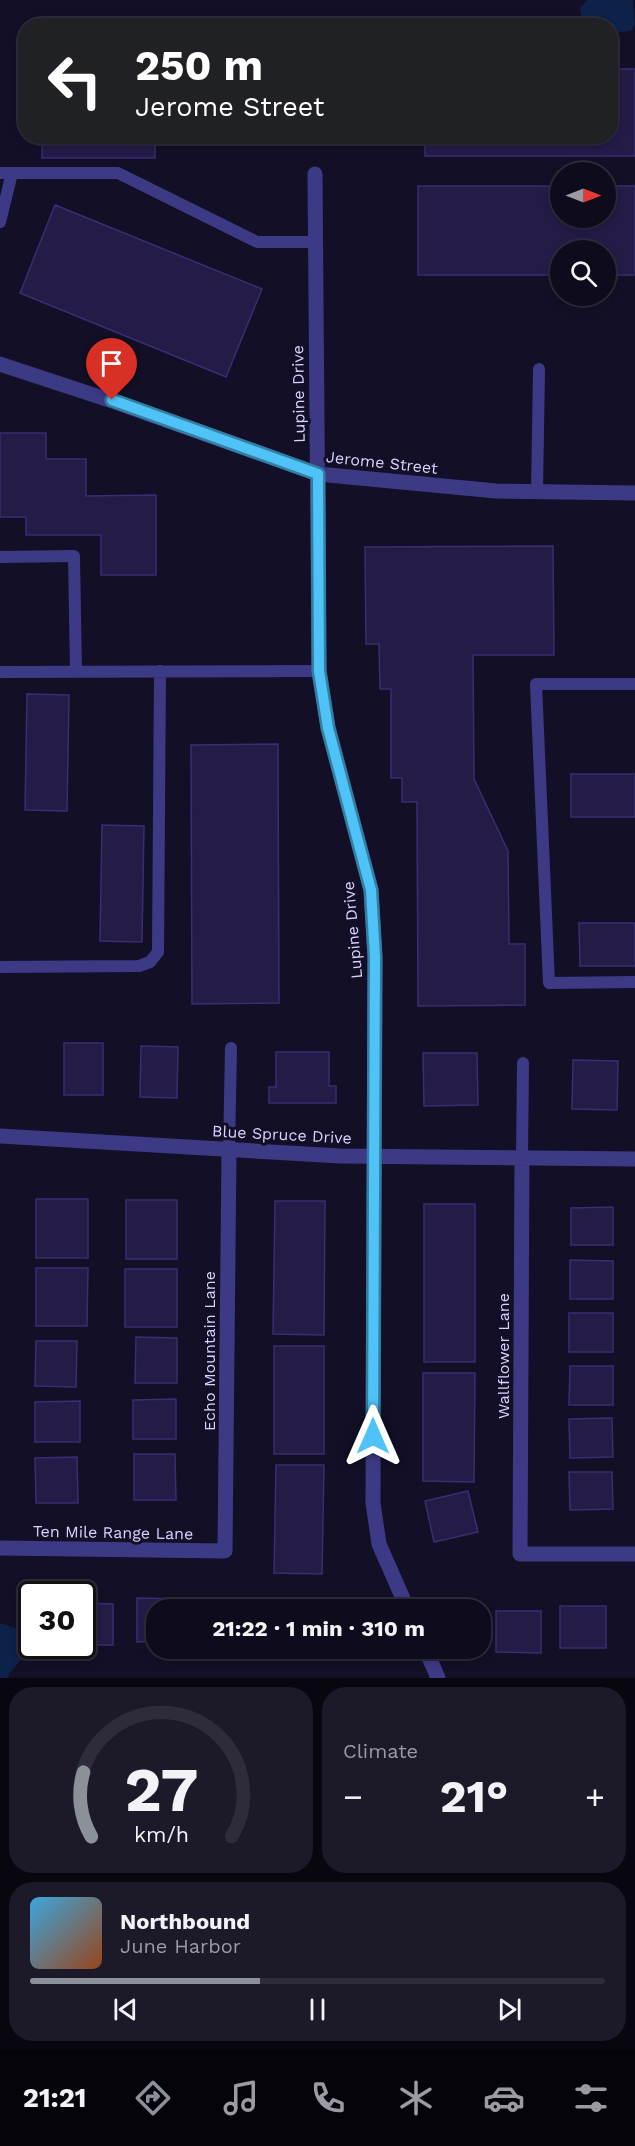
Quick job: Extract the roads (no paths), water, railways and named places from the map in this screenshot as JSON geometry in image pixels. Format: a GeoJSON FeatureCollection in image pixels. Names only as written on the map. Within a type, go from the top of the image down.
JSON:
{"type":"FeatureCollection","features":[{"type":"Feature","properties":{"kind":"street","name":"Lupine Drive"},"geometry":{"type":"LineString","coordinates":[[315,174],[319,671],[328,728],[371,890],[375,957],[373,1503],[379,1544],[403,1599]]}},
{"type":"Feature","properties":{"kind":"street","name":"Jerome Street"},"geometry":{"type":"LineString","coordinates":[[0,364],[112,400],[318,474],[496,491],[635,493]]}},
{"type":"Feature","properties":{"kind":"street","name":"Blue Spruce Drive"},"geometry":{"type":"LineString","coordinates":[[0,1136],[375,1157],[635,1159]]}},
{"type":"Feature","properties":{"kind":"street","name":"Echo Mountain Lane"},"geometry":{"type":"LineString","coordinates":[[225,1551],[229,1150]]}},
{"type":"Feature","properties":{"kind":"street","name":"Wallflower Lane"},"geometry":{"type":"LineString","coordinates":[[522,1158],[520,1554],[635,1554]]}},
{"type":"Feature","properties":{"kind":"street","name":"Ten Mile Range Lane"},"geometry":{"type":"LineString","coordinates":[[0,1548],[225,1551]]}},
{"type":"Feature","properties":{"kind":"street"},"geometry":{"type":"LineString","coordinates":[[430,1659],[438,1678]]}},
{"type":"Feature","properties":{"kind":"lane"},"geometry":{"type":"LineString","coordinates":[[0,222],[6,173],[118,173],[257,242],[314,242]]}},
{"type":"Feature","properties":{"kind":"lane"},"geometry":{"type":"LineString","coordinates":[[537,492],[538,369]]}},
{"type":"Feature","properties":{"kind":"lane"},"geometry":{"type":"LineString","coordinates":[[0,557],[74,556],[76,671]]}},
{"type":"Feature","properties":{"kind":"lane"},"geometry":{"type":"LineString","coordinates":[[0,967],[139,966],[150,962],[158,952],[160,671]]}},
{"type":"Feature","properties":{"kind":"lane"},"geometry":{"type":"LineString","coordinates":[[0,672],[319,671]]}},
{"type":"Feature","properties":{"kind":"lane"},"geometry":{"type":"LineString","coordinates":[[635,684],[536,684],[549,983],[635,982]]}},
{"type":"Feature","properties":{"kind":"lane"},"geometry":{"type":"LineString","coordinates":[[229,1150],[231,1048]]}},
{"type":"Feature","properties":{"kind":"lane"},"geometry":{"type":"LineString","coordinates":[[522,1158],[523,1063]]}},
{"type":"Feature","properties":{"kind":"water"},"geometry":{"type":"Polygon","coordinates":[[[587,0],[633,0],[635,24],[631,31],[618,32],[618,18],[583,18],[580,8],[587,0]]]}},
{"type":"Feature","properties":{"kind":"water"},"geometry":{"type":"Polygon","coordinates":[[[0,1623],[15,1628],[18,1635],[18,1659],[22,1659],[8,1678],[0,1678],[0,1623]]]}}]}
